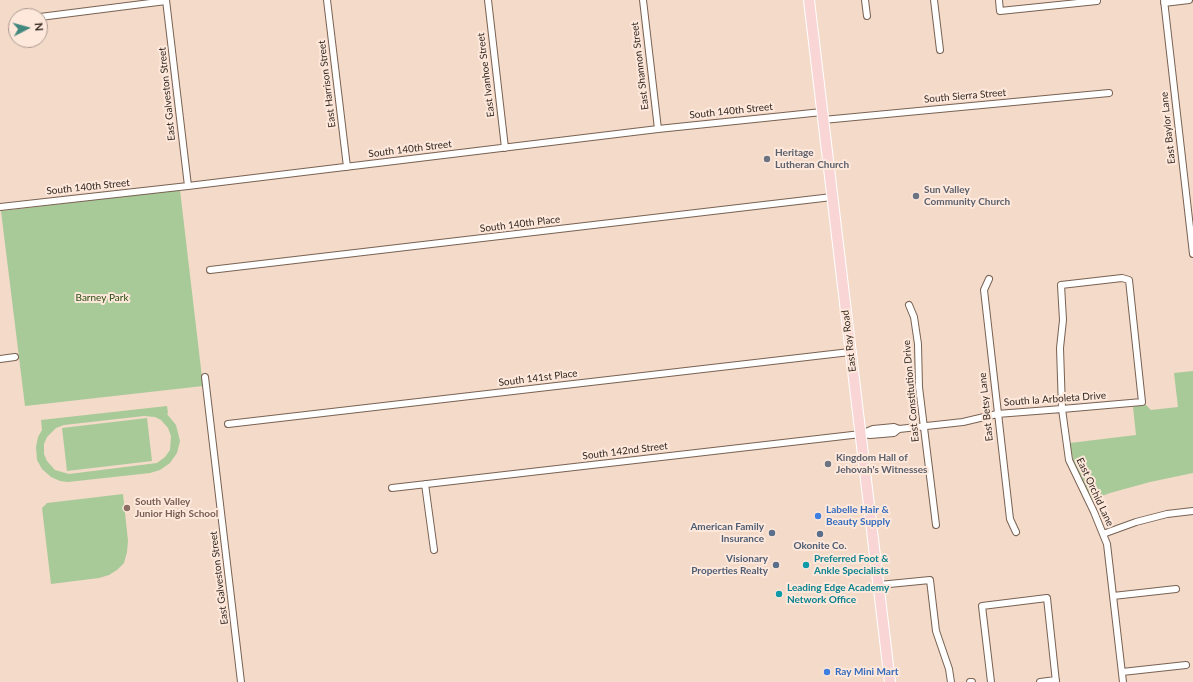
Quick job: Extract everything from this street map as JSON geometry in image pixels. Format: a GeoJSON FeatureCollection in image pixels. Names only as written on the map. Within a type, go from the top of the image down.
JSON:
{"type":"FeatureCollection","features":[{"type":"Feature","properties":{"kind":"main road","name":"East Ray Road"},"geometry":{"type":"LineString","coordinates":[[809,0],[890,682]]}},
{"type":"Feature","properties":{"kind":"street"},"geometry":{"type":"LineString","coordinates":[[48,16],[166,0]]}},
{"type":"Feature","properties":{"kind":"street","name":"East Galveston Street"},"geometry":{"type":"LineString","coordinates":[[166,0],[188,186]]}},
{"type":"Feature","properties":{"kind":"street","name":"East Harrison Street"},"geometry":{"type":"LineString","coordinates":[[327,0],[347,167]]}},
{"type":"Feature","properties":{"kind":"street","name":"East Ivanhoe Street"},"geometry":{"type":"LineString","coordinates":[[488,0],[505,148]]}},
{"type":"Feature","properties":{"kind":"street","name":"East Shannon Street"},"geometry":{"type":"LineString","coordinates":[[643,0],[658,129]]}},
{"type":"Feature","properties":{"kind":"street"},"geometry":{"type":"LineString","coordinates":[[865,0],[867,16]]}},
{"type":"Feature","properties":{"kind":"street"},"geometry":{"type":"LineString","coordinates":[[934,0],[940,50]]}},
{"type":"Feature","properties":{"kind":"street"},"geometry":{"type":"LineString","coordinates":[[999,0],[1000,11],[1097,1]]}},
{"type":"Feature","properties":{"kind":"street"},"geometry":{"type":"LineString","coordinates":[[1164,1],[1189,0]]}},
{"type":"Feature","properties":{"kind":"street","name":"East Baylor Lane"},"geometry":{"type":"LineString","coordinates":[[1164,1],[1193,254]]}},
{"type":"Feature","properties":{"kind":"street","name":"South Sierra Street"},"geometry":{"type":"LineString","coordinates":[[822,116],[1109,93]]}},
{"type":"Feature","properties":{"kind":"street","name":"South 140th Street"},"geometry":{"type":"LineString","coordinates":[[0,207],[188,186],[658,129],[822,116]]}},
{"type":"Feature","properties":{"kind":"street","name":"South 140th Place"},"geometry":{"type":"LineString","coordinates":[[210,270],[832,197]]}},
{"type":"Feature","properties":{"kind":"street","name":"East Orchid Lane"},"geometry":{"type":"LineString","coordinates":[[1123,682],[1107,544],[1094,512],[1069,460],[1062,409],[1060,348],[1063,320],[1061,285],[1122,278],[1129,280],[1142,402]]}},
{"type":"Feature","properties":{"kind":"street","name":"East Betsy Lane"},"geometry":{"type":"LineString","coordinates":[[989,279],[984,290],[997,414],[1010,518],[1016,532]]}},
{"type":"Feature","properties":{"kind":"street","name":"East Constitution Drive"},"geometry":{"type":"LineString","coordinates":[[909,305],[914,317],[918,344],[919,387],[936,525]]}},
{"type":"Feature","properties":{"kind":"street","name":"South 141st Place"},"geometry":{"type":"LineString","coordinates":[[228,424],[850,352]]}},
{"type":"Feature","properties":{"kind":"street"},"geometry":{"type":"LineString","coordinates":[[0,359],[15,357]]}},
{"type":"Feature","properties":{"kind":"street","name":"East Galveston Street"},"geometry":{"type":"LineString","coordinates":[[204,377],[241,682]]}},
{"type":"Feature","properties":{"kind":"street","name":"South la Arboleta Drive"},"geometry":{"type":"LineString","coordinates":[[861,434],[873,429],[923,427],[962,422],[997,414],[1142,402]]}},
{"type":"Feature","properties":{"kind":"street","name":"South 142nd Street"},"geometry":{"type":"LineString","coordinates":[[392,488],[861,434]]}},
{"type":"Feature","properties":{"kind":"street"},"geometry":{"type":"LineString","coordinates":[[425,484],[434,550]]}},
{"type":"Feature","properties":{"kind":"street"},"geometry":{"type":"LineString","coordinates":[[1103,534],[1136,522],[1167,514],[1193,511]]}},
{"type":"Feature","properties":{"kind":"street"},"geometry":{"type":"LineString","coordinates":[[879,586],[930,580],[936,630],[949,669],[951,682]]}},
{"type":"Feature","properties":{"kind":"street"},"geometry":{"type":"LineString","coordinates":[[1113,596],[1176,589]]}},
{"type":"Feature","properties":{"kind":"street"},"geometry":{"type":"LineString","coordinates":[[991,682],[982,606],[1047,598],[1056,681],[1040,682]]}},
{"type":"Feature","properties":{"kind":"street"},"geometry":{"type":"LineString","coordinates":[[1122,672],[1186,665]]}},
{"type":"Feature","properties":{"kind":"green space","name":"Barney Park"},"geometry":{"type":"Polygon","coordinates":[[[180,190],[203,386],[25,406],[1,211],[180,190]]]}},
{"type":"Feature","properties":{"kind":"green space"},"geometry":{"type":"Polygon","coordinates":[[[1193,371],[1193,473],[1150,482],[1110,493],[1092,500],[1074,464],[1070,443],[1136,435],[1133,407],[1144,403],[1151,410],[1178,407],[1174,373],[1193,371]]]}},
{"type":"Feature","properties":{"kind":"green space"},"geometry":{"type":"Polygon","coordinates":[[[167,406],[167,414],[176,425],[180,441],[177,453],[170,463],[160,470],[150,473],[68,482],[60,481],[51,477],[42,469],[37,460],[36,447],[38,437],[42,430],[41,420],[167,406]],[[144,416],[64,425],[56,428],[47,437],[44,444],[44,454],[47,461],[55,470],[69,474],[157,463],[165,457],[170,450],[171,436],[168,428],[161,420],[155,417],[144,416]]]}},
{"type":"Feature","properties":{"kind":"green space"},"geometry":{"type":"Polygon","coordinates":[[[147,418],[152,461],[67,471],[62,428],[147,418]]]}},
{"type":"Feature","properties":{"kind":"green space"},"geometry":{"type":"Polygon","coordinates":[[[123,494],[128,541],[124,563],[109,575],[99,578],[51,584],[42,508],[47,503],[123,494]]]}},
{"type":"Feature","properties":{"kind":"place","name":"Heritage Lutheran Church"},"geometry":{"type":"Point","coordinates":[767,159]}},
{"type":"Feature","properties":{"kind":"place","name":"Sun Valley Community Church"},"geometry":{"type":"Point","coordinates":[916,196]}},
{"type":"Feature","properties":{"kind":"place","name":"Kingdom Hall of Jehovah's Witnesses"},"geometry":{"type":"Point","coordinates":[828,464]}},
{"type":"Feature","properties":{"kind":"place","name":"South Valley Junior High School"},"geometry":{"type":"Point","coordinates":[127,508]}},
{"type":"Feature","properties":{"kind":"place","name":"Labelle Hair & Beauty Supply"},"geometry":{"type":"Point","coordinates":[818,516]}},
{"type":"Feature","properties":{"kind":"place","name":"American Family Insurance"},"geometry":{"type":"Point","coordinates":[772,533]}},
{"type":"Feature","properties":{"kind":"place","name":"Okonite Co."},"geometry":{"type":"Point","coordinates":[820,534]}},
{"type":"Feature","properties":{"kind":"place","name":"Visionary Properties Realty"},"geometry":{"type":"Point","coordinates":[776,565]}},
{"type":"Feature","properties":{"kind":"place","name":"Preferred Foot & Ankle Specialists"},"geometry":{"type":"Point","coordinates":[806,565]}},
{"type":"Feature","properties":{"kind":"place","name":"Leading Edge Academy Network Office"},"geometry":{"type":"Point","coordinates":[779,594]}},
{"type":"Feature","properties":{"kind":"place","name":"Ray Mini Mart"},"geometry":{"type":"Point","coordinates":[827,672]}}]}
